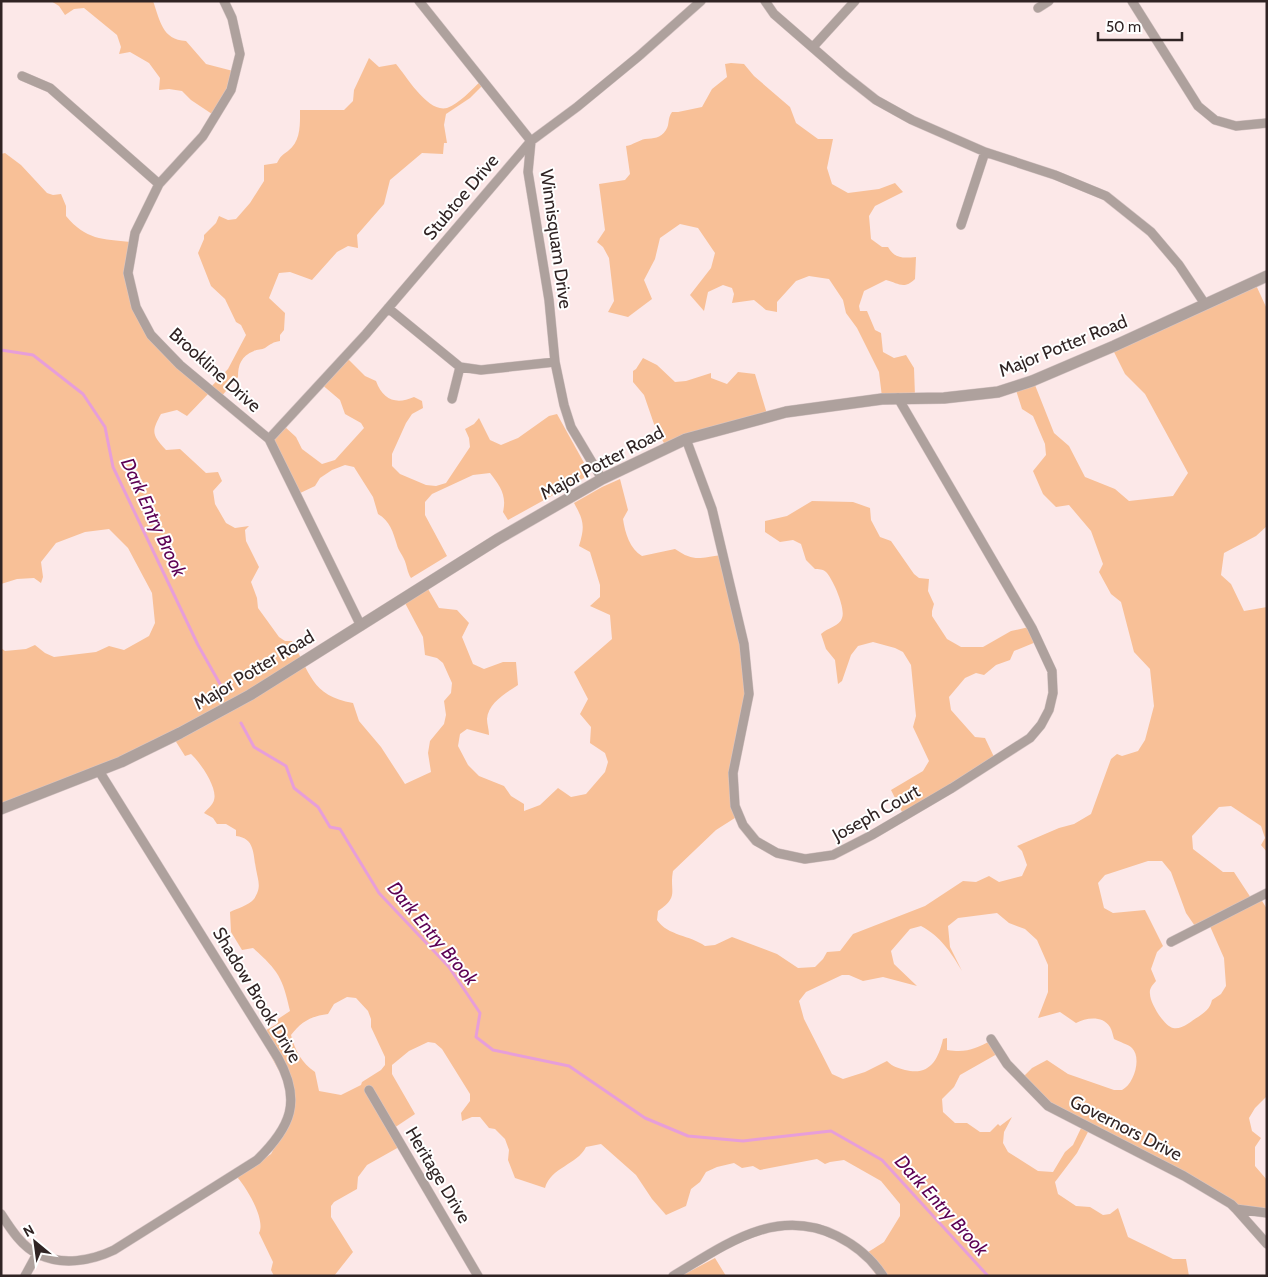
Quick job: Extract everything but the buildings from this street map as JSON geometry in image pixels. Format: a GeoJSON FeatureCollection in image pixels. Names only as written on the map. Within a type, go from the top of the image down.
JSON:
{"type":"FeatureCollection","features":[{"type":"Feature","properties":{"kind":"street","name":"Brookline Drive"},"geometry":{"type":"LineString","coordinates":[[224,1],[232,18],[240,54],[231,90],[203,136],[159,184],[135,233],[128,273],[136,307],[151,335],[180,365],[269,439],[361,626]]}},
{"type":"Feature","properties":{"kind":"street","name":"Stubtoe Drive"},"geometry":{"type":"LineString","coordinates":[[269,439],[366,334],[531,141],[626,67],[702,1]]}},
{"type":"Feature","properties":{"kind":"street"},"geometry":{"type":"LineString","coordinates":[[765,1],[774,14],[876,100],[912,120],[985,152],[1055,175],[1106,196],[1152,232],[1179,265],[1205,304]]}},
{"type":"Feature","properties":{"kind":"street"},"geometry":{"type":"LineString","coordinates":[[814,47],[855,1]]}},
{"type":"Feature","properties":{"kind":"street"},"geometry":{"type":"LineString","coordinates":[[1038,8],[1049,1]]}},
{"type":"Feature","properties":{"kind":"street"},"geometry":{"type":"LineString","coordinates":[[1132,1],[1198,106],[1216,120],[1236,126],[1267,122]]}},
{"type":"Feature","properties":{"kind":"street"},"geometry":{"type":"LineString","coordinates":[[425,3],[531,141]]}},
{"type":"Feature","properties":{"kind":"street"},"geometry":{"type":"LineString","coordinates":[[22,76],[50,88],[159,184]]}},
{"type":"Feature","properties":{"kind":"street","name":"Winnisquam Drive"},"geometry":{"type":"LineString","coordinates":[[531,141],[528,172],[549,300],[555,362],[564,405],[571,427],[602,479]]}},
{"type":"Feature","properties":{"kind":"street"},"geometry":{"type":"LineString","coordinates":[[961,225],[985,152]]}},
{"type":"Feature","properties":{"kind":"street","name":"Major Potter Road"},"geometry":{"type":"LineString","coordinates":[[1,810],[100,771],[170,738],[250,695],[498,539],[602,479],[686,439],[786,412],[898,398],[946,398],[998,392],[1032,381],[1114,346],[1267,276]]}},
{"type":"Feature","properties":{"kind":"street"},"geometry":{"type":"LineString","coordinates":[[388,308],[460,367],[481,370],[555,362]]}},
{"type":"Feature","properties":{"kind":"street"},"geometry":{"type":"LineString","coordinates":[[452,399],[460,367]]}},
{"type":"Feature","properties":{"kind":"street","name":"Joseph Court"},"geometry":{"type":"LineString","coordinates":[[686,439],[712,509],[744,644],[749,694],[732,773],[735,806],[743,825],[756,841],[777,853],[804,859],[833,855],[872,835],[952,788],[1030,738],[1041,725],[1049,710],[1053,693],[1052,671],[1032,628],[898,398]]}},
{"type":"Feature","properties":{"kind":"street","name":"Shadow Brook Drive"},"geometry":{"type":"LineString","coordinates":[[1,1214],[11,1230],[37,1254],[58,1260],[77,1261],[99,1257],[114,1250],[257,1160],[269,1149],[288,1119],[291,1102],[290,1086],[286,1071],[100,771]]}},
{"type":"Feature","properties":{"kind":"street"},"geometry":{"type":"LineString","coordinates":[[1171,942],[1267,893]]}},
{"type":"Feature","properties":{"kind":"street","name":"Governors Drive"},"geometry":{"type":"LineString","coordinates":[[991,1039],[1007,1064],[1048,1106],[1184,1176],[1231,1204],[1236,1209],[1267,1213]]}},
{"type":"Feature","properties":{"kind":"street","name":"Heritage Drive"},"geometry":{"type":"LineString","coordinates":[[369,1090],[478,1276]]}},
{"type":"Feature","properties":{"kind":"street"},"geometry":{"type":"LineString","coordinates":[[1236,1209],[1267,1244]]}},
{"type":"Feature","properties":{"kind":"street"},"geometry":{"type":"LineString","coordinates":[[673,1276],[746,1235],[779,1225],[796,1224],[828,1231],[842,1238],[871,1260],[883,1276]]}},
{"type":"Feature","properties":{"kind":"street"},"geometry":{"type":"LineString","coordinates":[[25,1276],[37,1254]]}},
{"type":"Feature","properties":{"kind":"shaded area"},"geometry":{"type":"Polygon","coordinates":[[[51,1],[153,1],[160,22],[167,33],[178,40],[186,41],[206,64],[233,71],[234,78],[212,114],[191,100],[182,91],[159,90],[160,78],[149,63],[130,52],[119,54],[121,47],[117,35],[84,8],[74,9],[65,15],[59,6],[51,1]]]}},
{"type":"Feature","properties":{"kind":"shaded area"},"geometry":{"type":"Polygon","coordinates":[[[369,58],[379,67],[396,64],[425,100],[440,108],[447,108],[456,103],[481,81],[483,85],[470,98],[446,114],[444,125],[447,143],[444,143],[443,154],[422,153],[390,180],[384,204],[357,235],[358,248],[348,246],[337,252],[312,280],[290,272],[279,273],[269,298],[285,313],[284,330],[280,335],[280,341],[246,355],[240,365],[238,377],[220,398],[210,392],[187,416],[177,410],[161,414],[154,429],[158,441],[166,450],[180,449],[206,473],[218,472],[222,481],[213,491],[215,504],[226,523],[235,528],[249,526],[245,530],[246,541],[259,567],[251,582],[257,598],[258,608],[279,637],[285,641],[292,641],[308,672],[320,688],[328,695],[339,700],[353,703],[359,721],[381,747],[405,784],[431,772],[428,753],[430,741],[444,724],[446,715],[444,701],[451,693],[452,683],[443,663],[437,658],[425,655],[423,637],[405,603],[428,589],[439,608],[457,610],[469,623],[462,637],[473,664],[484,669],[503,662],[516,662],[518,685],[498,699],[488,713],[489,735],[467,729],[460,734],[458,746],[468,765],[479,776],[504,786],[511,796],[524,804],[524,811],[540,805],[558,788],[571,797],[586,794],[605,772],[608,762],[605,753],[590,743],[591,727],[580,714],[588,699],[574,672],[612,639],[610,615],[590,606],[600,597],[600,585],[590,552],[579,546],[582,524],[580,514],[574,503],[620,479],[628,510],[623,519],[625,530],[631,545],[642,556],[675,549],[687,556],[697,558],[722,555],[743,640],[748,688],[731,768],[738,816],[716,830],[673,871],[671,897],[665,906],[658,911],[657,920],[667,929],[705,946],[715,945],[732,937],[777,954],[798,968],[815,967],[827,952],[840,951],[853,934],[925,906],[963,881],[976,882],[989,876],[999,882],[1022,876],[1027,865],[1022,851],[1017,846],[1059,828],[1074,824],[1091,814],[1111,759],[1117,754],[1122,756],[1138,751],[1145,740],[1154,706],[1150,669],[1134,652],[1121,602],[1111,594],[1099,572],[1103,564],[1091,531],[1069,505],[1056,507],[1043,494],[1033,471],[1046,455],[1045,444],[1033,416],[1022,409],[1015,387],[1033,380],[1054,433],[1069,446],[1085,477],[1115,489],[1129,501],[1173,496],[1188,473],[1145,394],[1125,374],[1111,346],[1255,283],[1267,309],[1267,526],[1256,536],[1224,553],[1221,575],[1231,584],[1244,611],[1267,607],[1267,852],[1261,845],[1265,838],[1261,826],[1231,806],[1219,807],[1192,836],[1193,849],[1223,872],[1234,872],[1251,898],[1259,896],[1267,909],[1267,1096],[1255,1108],[1249,1118],[1252,1131],[1261,1138],[1255,1147],[1255,1166],[1267,1180],[1267,1205],[1265,1212],[1237,1209],[1089,1130],[1077,1153],[1055,1182],[1058,1194],[1076,1206],[1090,1207],[1103,1215],[1110,1214],[1118,1208],[1128,1237],[1173,1259],[1186,1259],[1189,1276],[877,1276],[862,1256],[884,1242],[900,1216],[900,1204],[881,1181],[844,1160],[825,1164],[817,1159],[760,1170],[753,1166],[742,1168],[734,1163],[717,1167],[706,1172],[700,1182],[691,1189],[686,1206],[666,1215],[652,1199],[636,1175],[601,1144],[586,1147],[577,1158],[553,1175],[545,1188],[515,1178],[508,1160],[509,1150],[505,1139],[495,1129],[489,1128],[480,1117],[472,1117],[462,1121],[461,1113],[470,1101],[470,1094],[442,1049],[435,1043],[428,1042],[409,1051],[392,1065],[392,1074],[415,1114],[391,1130],[399,1147],[367,1165],[358,1177],[357,1189],[334,1202],[331,1206],[331,1217],[353,1252],[334,1276],[274,1276],[271,1270],[273,1262],[259,1233],[260,1220],[258,1212],[246,1189],[237,1177],[271,1154],[285,1129],[288,1101],[285,1082],[259,1034],[277,1024],[278,1019],[290,1011],[285,990],[278,975],[268,962],[253,948],[242,950],[231,932],[230,912],[252,901],[259,887],[250,843],[242,837],[236,836],[236,830],[226,824],[217,824],[213,818],[204,813],[214,800],[215,795],[211,782],[195,758],[191,754],[185,756],[173,737],[1,809],[1,648],[5,651],[26,649],[35,645],[54,657],[96,652],[109,646],[124,650],[149,636],[155,623],[152,593],[128,548],[109,529],[85,532],[56,543],[41,562],[43,577],[41,583],[34,578],[17,579],[1,584],[1,154],[5,153],[21,165],[47,193],[53,195],[61,194],[66,206],[66,216],[81,230],[103,239],[131,242],[127,270],[151,335],[209,389],[228,369],[246,335],[241,325],[236,322],[225,299],[211,286],[198,253],[204,235],[216,223],[219,216],[228,220],[236,219],[250,203],[264,181],[264,165],[277,163],[298,138],[300,110],[344,110],[353,101],[354,90],[369,58]],[[1148,861],[1105,875],[1098,883],[1104,908],[1113,913],[1145,910],[1163,946],[1157,952],[1151,969],[1156,981],[1150,990],[1152,1003],[1158,1014],[1169,1026],[1180,1028],[1205,1012],[1212,1000],[1221,994],[1226,986],[1224,958],[1209,924],[1197,929],[1186,913],[1171,872],[1162,861],[1148,861]],[[997,913],[958,918],[948,926],[950,947],[962,971],[949,951],[934,935],[921,926],[910,929],[891,951],[894,964],[917,986],[883,977],[863,981],[849,975],[842,975],[806,992],[799,1001],[804,1019],[832,1074],[843,1079],[865,1072],[887,1061],[893,1066],[905,1070],[920,1071],[926,1069],[935,1060],[943,1039],[947,1038],[947,1050],[960,1051],[976,1048],[992,1040],[997,1054],[960,1075],[954,1087],[942,1099],[943,1112],[955,1123],[967,1123],[980,1132],[990,1132],[998,1124],[1000,1126],[1012,1117],[1004,1132],[1003,1143],[1008,1152],[1038,1171],[1053,1172],[1065,1152],[1073,1145],[1083,1124],[1051,1108],[1022,1078],[1032,1068],[1047,1060],[1068,1074],[1114,1090],[1122,1090],[1133,1077],[1136,1064],[1135,1052],[1132,1048],[1114,1039],[1107,1023],[1098,1019],[1089,1019],[1076,1023],[1060,1012],[1038,1018],[1048,992],[1048,965],[1037,940],[1025,929],[1009,923],[997,913]],[[347,997],[334,1004],[328,1014],[307,1020],[291,1035],[300,1056],[306,1065],[315,1072],[319,1091],[341,1095],[361,1085],[362,1082],[381,1070],[385,1065],[385,1057],[371,1027],[368,1011],[356,998],[347,997]]]}},
{"type":"Feature","properties":{"kind":"shaded area"},"geometry":{"type":"Polygon","coordinates":[[[725,64],[744,64],[754,76],[790,107],[796,123],[818,139],[833,139],[827,168],[832,184],[848,193],[879,189],[895,183],[903,192],[875,206],[869,216],[871,239],[882,247],[888,247],[897,256],[916,257],[915,279],[904,285],[886,280],[864,291],[859,306],[860,311],[867,311],[875,330],[881,333],[883,352],[894,358],[906,355],[914,368],[915,396],[882,397],[879,372],[857,328],[846,313],[843,300],[829,279],[809,276],[796,281],[777,302],[777,312],[766,310],[754,300],[732,303],[734,294],[732,288],[723,285],[708,292],[704,311],[690,295],[711,268],[715,253],[698,228],[680,224],[660,238],[655,259],[644,280],[652,299],[628,317],[608,312],[614,301],[609,258],[603,247],[597,242],[605,230],[599,184],[625,180],[630,174],[626,146],[643,140],[657,138],[664,133],[672,112],[702,107],[712,89],[727,77],[725,64]]]}},
{"type":"Feature","properties":{"kind":"shaded area"},"geometry":{"type":"Polygon","coordinates":[[[346,357],[365,376],[376,381],[386,397],[401,401],[414,397],[422,401],[423,408],[412,414],[392,454],[392,466],[400,474],[426,485],[436,486],[446,483],[470,447],[465,429],[474,424],[479,418],[490,440],[501,445],[518,438],[549,416],[557,414],[588,470],[584,478],[508,520],[503,512],[504,501],[502,491],[490,473],[473,475],[432,494],[425,502],[425,515],[447,556],[411,578],[391,527],[378,514],[373,497],[354,467],[345,465],[332,470],[320,478],[315,486],[296,495],[269,437],[284,426],[296,437],[302,449],[322,464],[335,460],[364,428],[361,423],[345,414],[340,400],[320,383],[346,357]]]}},
{"type":"Feature","properties":{"kind":"shaded area"},"geometry":{"type":"Polygon","coordinates":[[[643,358],[657,365],[675,382],[686,381],[711,373],[711,378],[727,384],[738,372],[755,374],[767,414],[666,447],[654,424],[644,395],[633,382],[633,371],[643,358]]]}},
{"type":"Feature","properties":{"kind":"shaded area"},"geometry":{"type":"Polygon","coordinates":[[[812,501],[853,502],[870,508],[871,520],[880,537],[891,541],[914,574],[919,578],[929,579],[928,591],[934,604],[932,616],[947,639],[961,647],[983,647],[1011,631],[1029,627],[1036,642],[1014,651],[1010,660],[996,665],[984,675],[976,673],[965,678],[949,697],[951,710],[975,737],[985,738],[995,759],[903,814],[891,790],[923,771],[929,761],[913,727],[916,716],[911,665],[903,652],[873,642],[858,646],[851,655],[842,681],[838,684],[835,660],[826,649],[821,634],[839,623],[842,618],[841,601],[835,587],[826,572],[815,569],[806,560],[801,544],[793,540],[780,542],[765,532],[765,521],[787,516],[812,501]]]}},
{"type":"Feature","properties":{"kind":"shaded area"},"geometry":{"type":"Polygon","coordinates":[[[715,1258],[726,1276],[681,1276],[715,1258]]]}},
{"type":"Feature","properties":{"kind":"waterway","name":"Dark Entry Brook"},"geometry":{"type":"LineString","coordinates":[[1,350],[33,355],[83,394],[105,427],[113,467],[198,645],[220,684]]}},
{"type":"Feature","properties":{"kind":"waterway","name":"Dark Entry Brook"},"geometry":{"type":"LineString","coordinates":[[241,723],[254,747],[286,766],[294,788],[318,807],[330,827],[340,829],[379,893],[449,967],[480,1013],[476,1037],[493,1050],[569,1066],[645,1118],[688,1136],[743,1141],[831,1131],[882,1160],[988,1276]]}}]}
